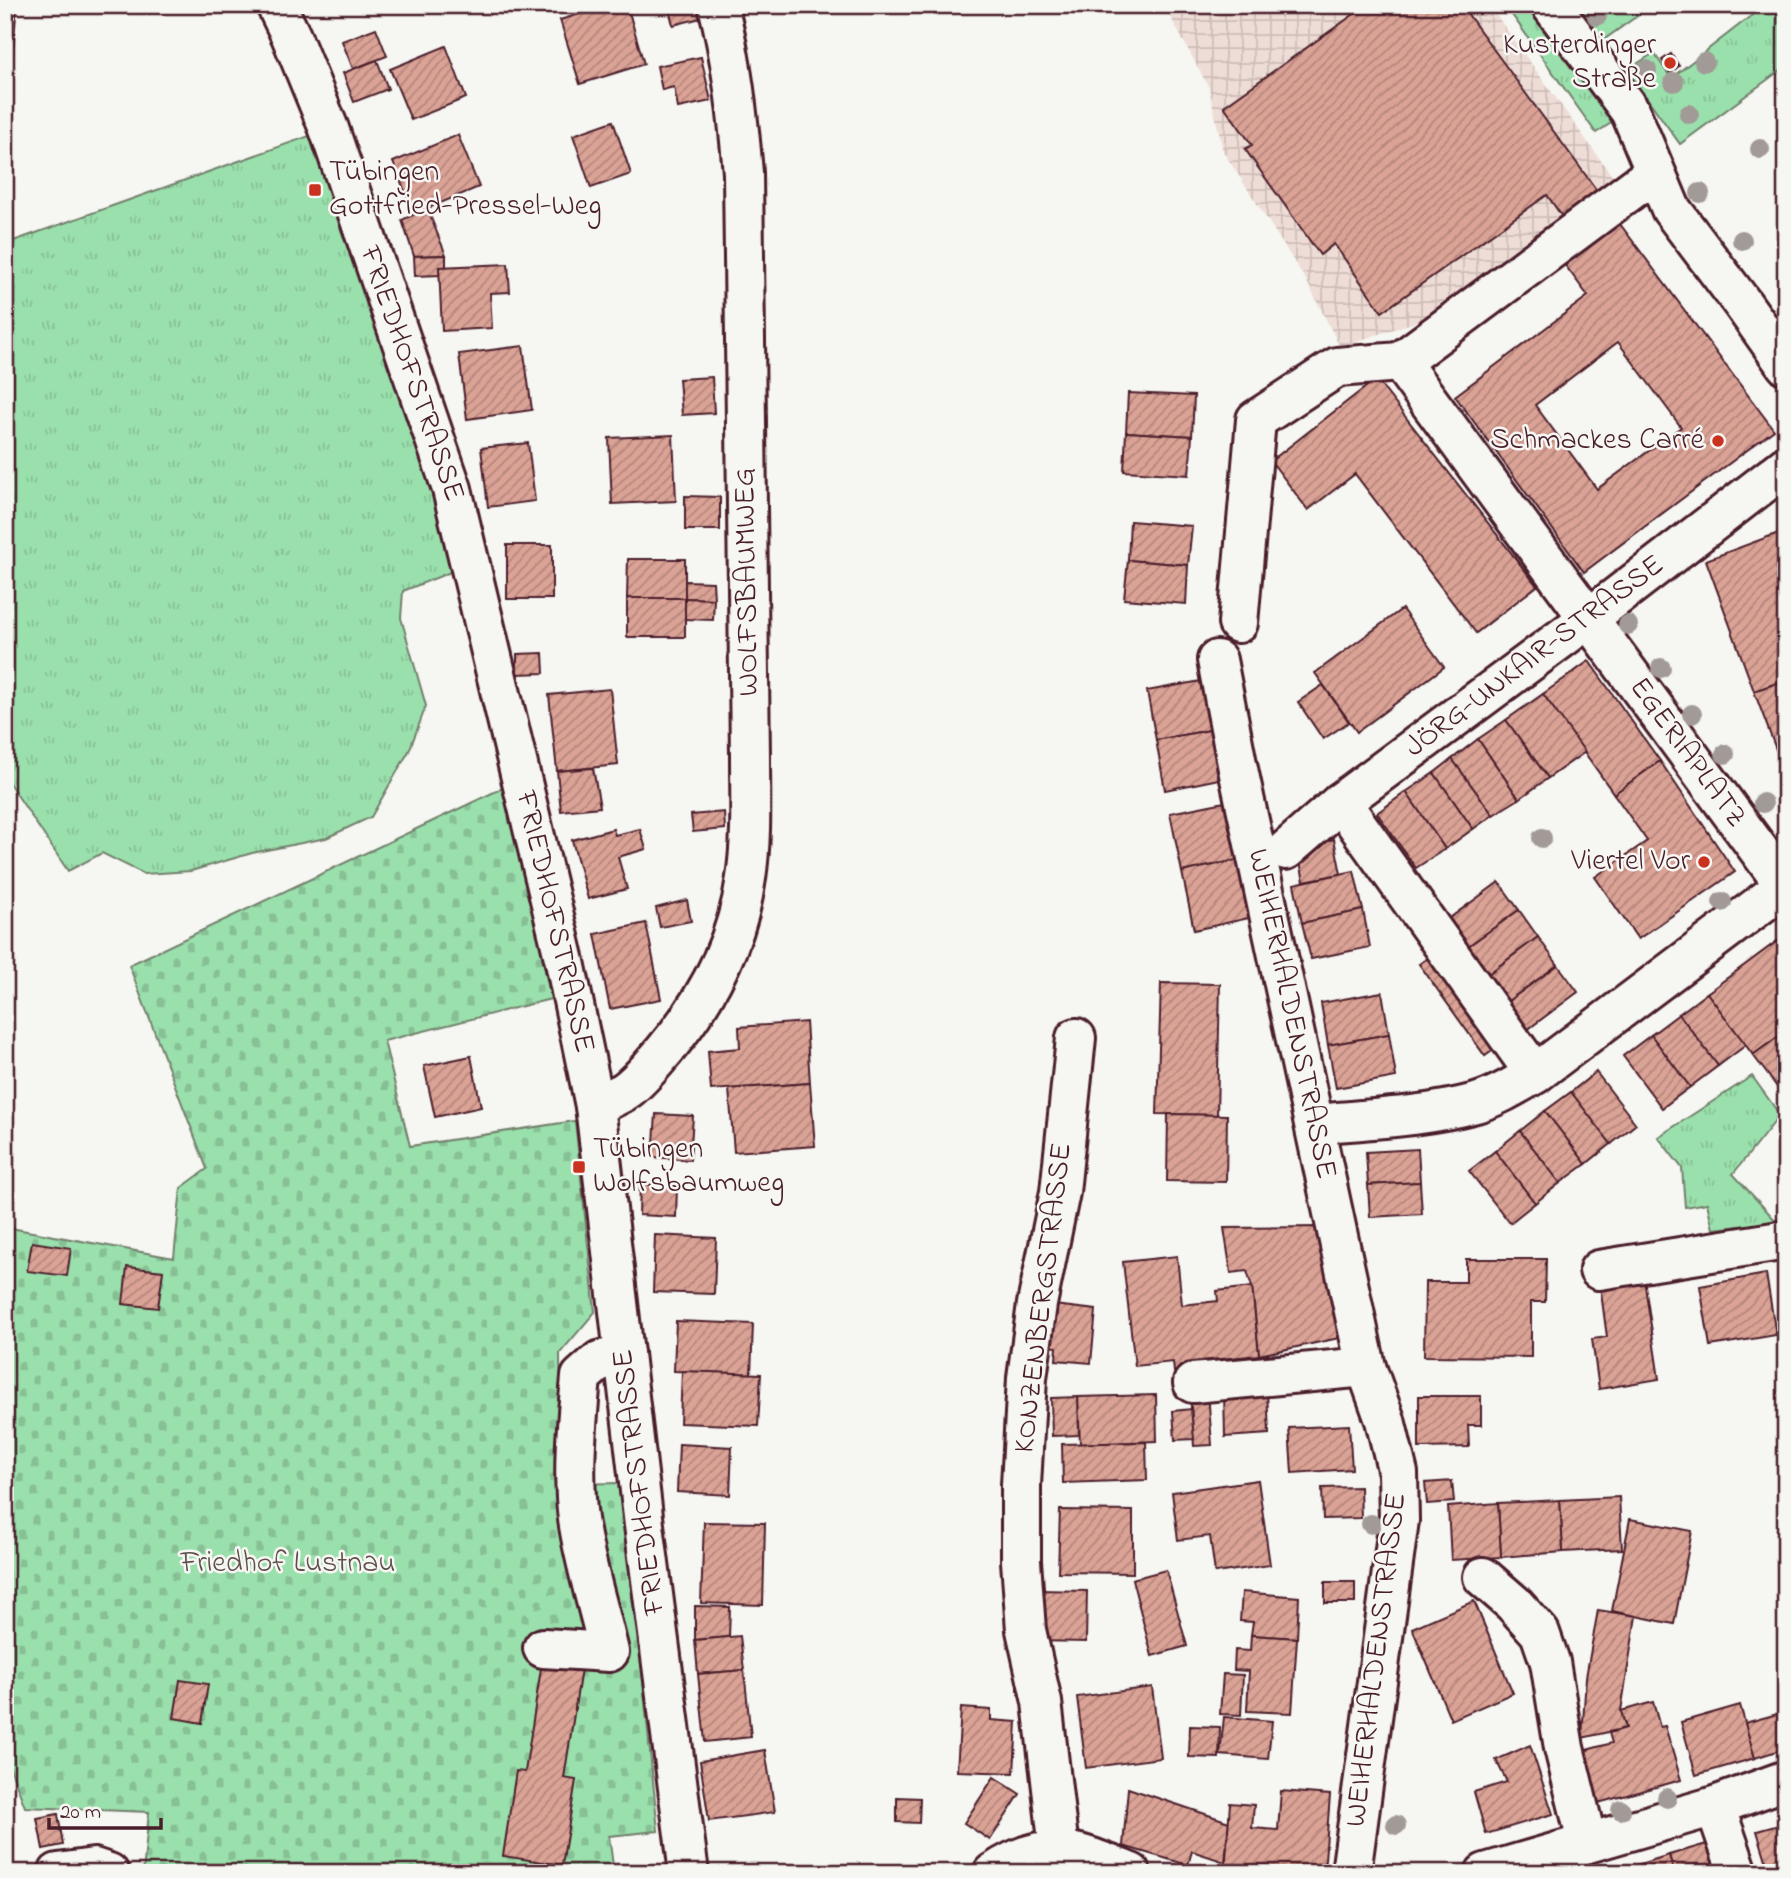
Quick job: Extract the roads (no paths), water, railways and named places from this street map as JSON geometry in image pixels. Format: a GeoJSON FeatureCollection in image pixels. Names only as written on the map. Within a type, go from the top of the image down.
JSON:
{"type":"FeatureCollection","features":[{"type":"Feature","properties":{"kind":"street","name":"WOLFSBAUMWEG"},"geometry":{"type":"LineString","coordinates":[[595,1105],[627,1090],[653,1064],[690,1019],[722,961],[737,922],[746,878],[750,756],[743,173],[737,107],[726,35],[718,5]]}},
{"type":"Feature","properties":{"kind":"street"},"geometry":{"type":"LineString","coordinates":[[1551,5],[1630,111],[1671,209],[1786,365]]}},
{"type":"Feature","properties":{"kind":"street","name":"FRIEDHOFSTRASSE"},"geometry":{"type":"LineString","coordinates":[[287,10],[452,489],[565,962],[595,1105],[689,1873]]}},
{"type":"Feature","properties":{"kind":"street"},"geometry":{"type":"LineString","coordinates":[[1238,623],[1256,420],[1337,367],[1401,362],[1654,173]]}},
{"type":"Feature","properties":{"kind":"street","name":"EGERIAPLATZ"},"geometry":{"type":"LineString","coordinates":[[1401,362],[1785,887]]}},
{"type":"Feature","properties":{"kind":"street","name":"JÖRG-UNKAIR-STRASSE"},"geometry":{"type":"LineString","coordinates":[[1286,850],[1341,802],[1589,618],[1786,466]]}},
{"type":"Feature","properties":{"kind":"street","name":"WEIHERHALDENSTRASSE"},"geometry":{"type":"LineString","coordinates":[[1217,660],[1366,1367],[1385,1420],[1398,1473],[1399,1520],[1351,1873]]}},
{"type":"Feature","properties":{"kind":"street"},"geometry":{"type":"LineString","coordinates":[[1341,802],[1535,1074]]}},
{"type":"Feature","properties":{"kind":"street"},"geometry":{"type":"LineString","coordinates":[[1315,1124],[1436,1112],[1468,1105],[1510,1089],[1535,1074],[1785,887]]}},
{"type":"Feature","properties":{"kind":"street","name":"KONZENBERGSTRASSE"},"geometry":{"type":"LineString","coordinates":[[1059,1849],[1042,1702],[1026,1630],[1021,1561],[1021,1485],[1027,1378],[1037,1304],[1060,1192],[1076,1038]]}},
{"type":"Feature","properties":{"kind":"street"},"geometry":{"type":"LineString","coordinates":[[1600,1270],[1786,1240]]}},
{"type":"Feature","properties":{"kind":"street"},"geometry":{"type":"LineString","coordinates":[[543,1648],[609,1651],[578,1520],[577,1427],[581,1377],[599,1362],[624,1354]]}},
{"type":"Feature","properties":{"kind":"street"},"geometry":{"type":"LineString","coordinates":[[1193,1383],[1366,1367]]}},
{"type":"Feature","properties":{"kind":"street"},"geometry":{"type":"LineString","coordinates":[[1483,1577],[1513,1603],[1540,1633],[1550,1662],[1564,1748],[1587,1842]]}},
{"type":"Feature","properties":{"kind":"street"},"geometry":{"type":"LineString","coordinates":[[1485,1873],[1715,1806],[1786,1780]]}},
{"type":"Feature","properties":{"kind":"street"},"geometry":{"type":"LineString","coordinates":[[1715,1806],[1738,1873]]}},
{"type":"Feature","properties":{"kind":"street"},"geometry":{"type":"LineString","coordinates":[[993,1873],[1023,1856],[1059,1849],[1097,1859],[1131,1873]]}},
{"type":"Feature","properties":{"kind":"street"},"geometry":{"type":"LineString","coordinates":[[58,1873],[94,1868],[109,1873]]}},
{"type":"Feature","properties":{"kind":"place","name":"Kusterdinger Straße"},"geometry":{"type":"Point","coordinates":[1670,63]}},
{"type":"Feature","properties":{"kind":"place","name":"Tübingen Gottfried-Pressel-Weg"},"geometry":{"type":"Point","coordinates":[315,190]}},
{"type":"Feature","properties":{"kind":"place","name":"Schmackes Carré"},"geometry":{"type":"Point","coordinates":[1718,441]}},
{"type":"Feature","properties":{"kind":"place","name":"Viertel Vor"},"geometry":{"type":"Point","coordinates":[1704,862]}},
{"type":"Feature","properties":{"kind":"place","name":"Tübingen Wolfsbaumweg"},"geometry":{"type":"Point","coordinates":[579,1167]}},
{"type":"Feature","properties":{"kind":"park label","name":"Friedhof Lustnau"},"geometry":{"type":"Point","coordinates":[288,1564]}}]}
